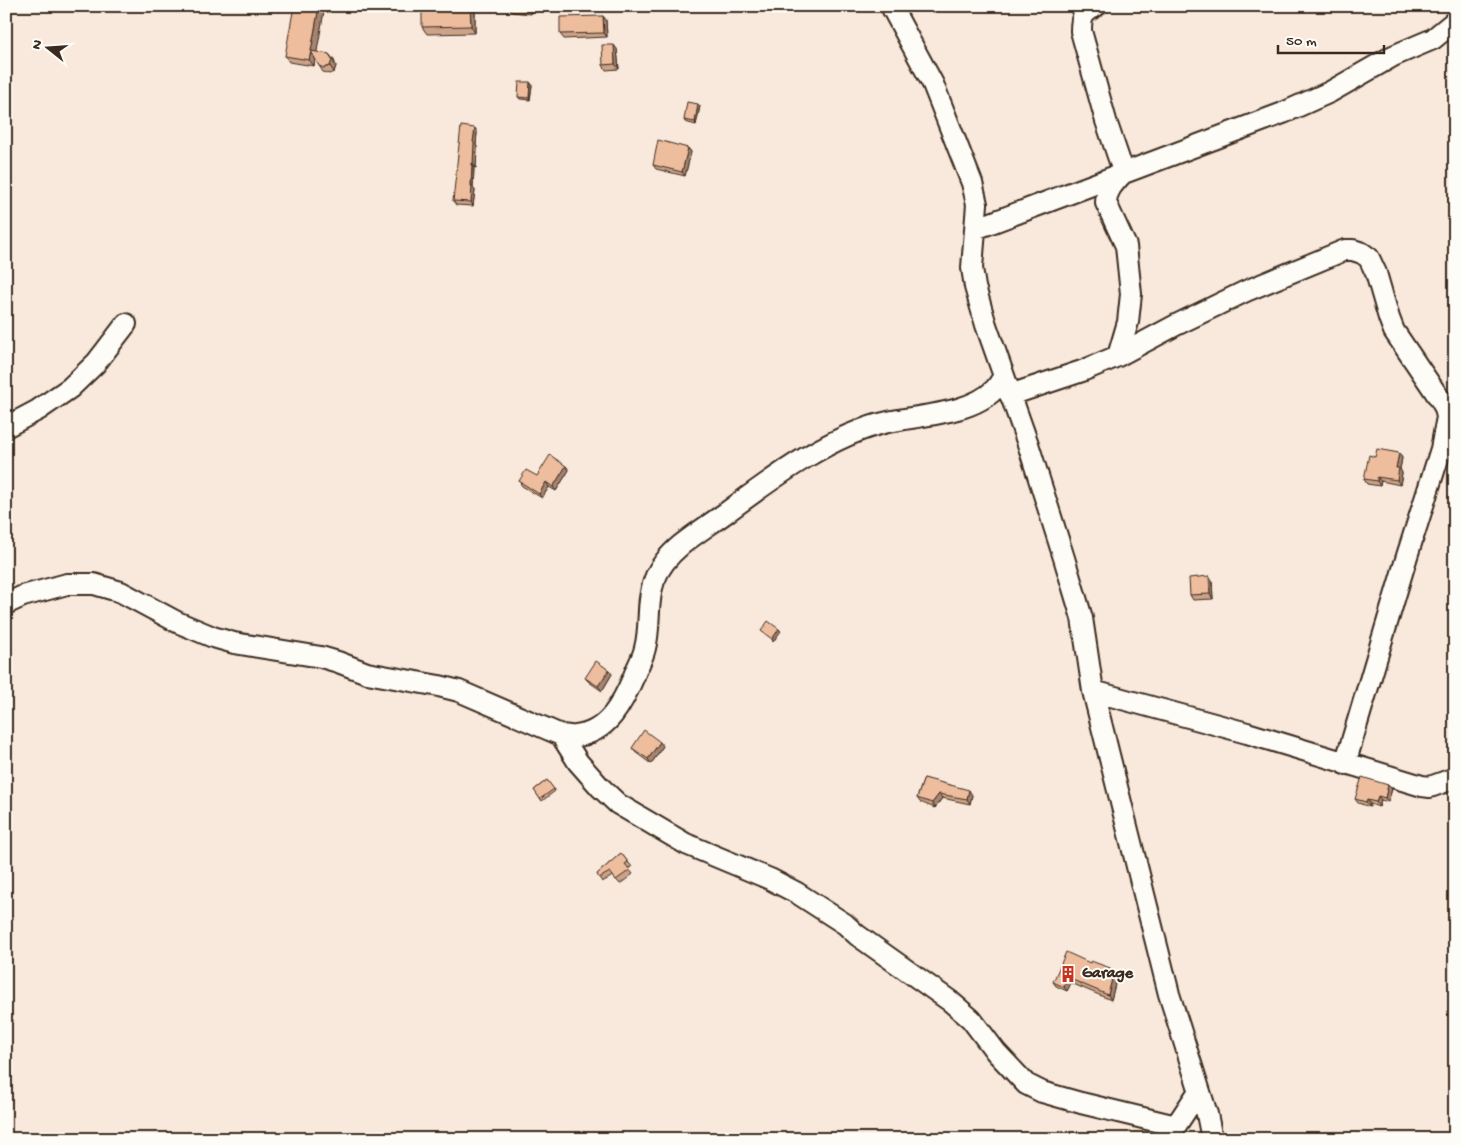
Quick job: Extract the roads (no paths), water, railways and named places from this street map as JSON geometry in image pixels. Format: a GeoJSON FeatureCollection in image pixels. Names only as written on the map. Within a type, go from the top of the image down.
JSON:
{"type":"FeatureCollection","features":[{"type":"Feature","properties":{"kind":"street"},"geometry":{"type":"LineString","coordinates":[[891,6],[933,84],[972,183],[977,204],[972,268],[975,287],[986,325],[1049,510],[1082,618],[1093,691],[1169,994],[1207,1114],[1212,1139]]}},
{"type":"Feature","properties":{"kind":"street"},"geometry":{"type":"LineString","coordinates":[[1096,6],[1085,13],[1082,18],[1082,31],[1106,121],[1121,162],[1123,173],[1109,190],[1106,203],[1126,246],[1131,294],[1128,322],[1118,356]]}},
{"type":"Feature","properties":{"kind":"street"},"geometry":{"type":"LineString","coordinates":[[974,229],[1283,113],[1330,92],[1393,56],[1433,39],[1455,21]]}},
{"type":"Feature","properties":{"kind":"street"},"geometry":{"type":"LineString","coordinates":[[6,604],[23,596],[67,584],[94,584],[121,592],[177,622],[213,637],[234,643],[321,657],[367,673],[459,691],[561,735],[576,736],[590,733],[603,725],[613,715],[624,698],[645,648],[648,630],[648,610],[654,581],[662,566],[672,553],[698,531],[793,466],[832,443],[859,430],[888,422],[920,418],[960,408],[980,399],[995,389],[1007,385],[1082,371],[1118,356],[1246,291],[1345,250],[1353,250],[1369,258],[1376,273],[1394,331],[1440,399],[1447,417],[1441,449],[1345,764]]}},
{"type":"Feature","properties":{"kind":"street"},"geometry":{"type":"LineString","coordinates":[[6,427],[38,410],[70,388],[96,363],[126,324]]}},
{"type":"Feature","properties":{"kind":"street"},"geometry":{"type":"LineString","coordinates":[[1093,691],[1247,733],[1422,786],[1430,787],[1455,778]]}},
{"type":"Feature","properties":{"kind":"street"},"geometry":{"type":"LineString","coordinates":[[561,735],[578,762],[600,788],[618,804],[686,844],[797,892],[846,924],[857,935],[950,1001],[971,1019],[1012,1070],[1026,1084],[1042,1092],[1172,1132],[1199,1091]]}},
{"type":"Feature","properties":{"kind":"place","name":"Garage"},"geometry":{"type":"Point","coordinates":[1068,974]}}]}
